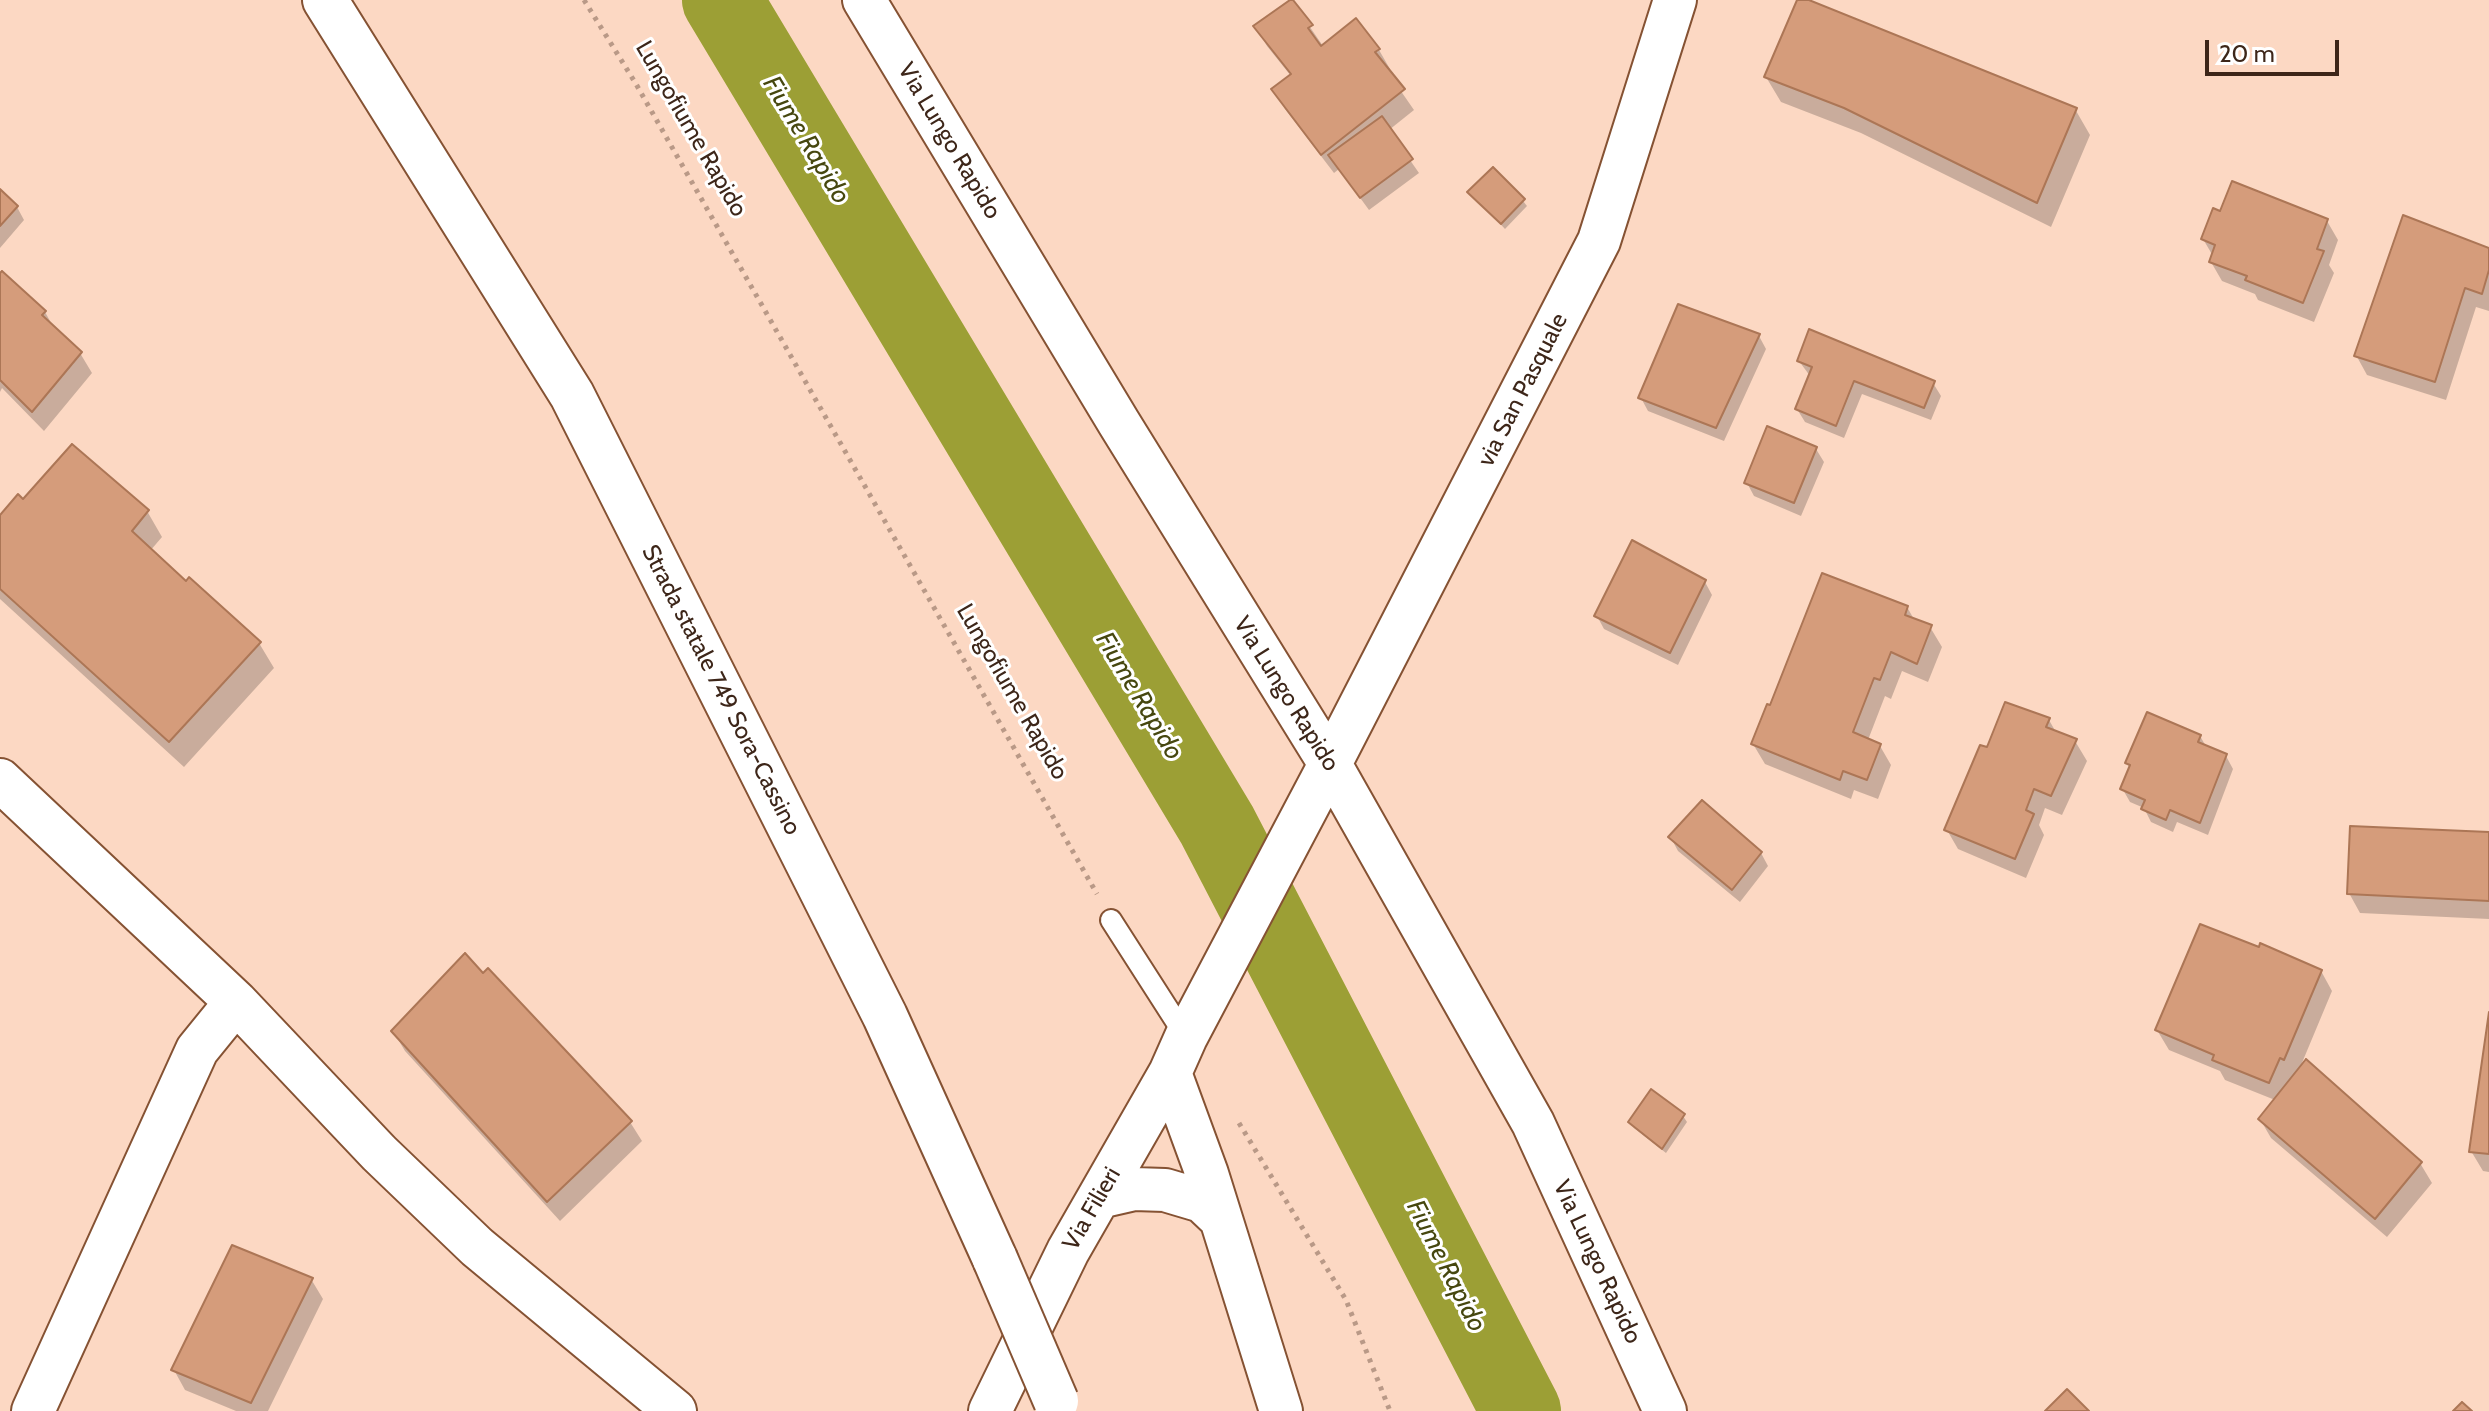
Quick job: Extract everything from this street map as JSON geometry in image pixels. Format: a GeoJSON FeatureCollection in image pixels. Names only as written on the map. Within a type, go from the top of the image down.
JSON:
{"type":"FeatureCollection","features":[{"type":"Feature","properties":{"kind":"highway","name":"Strada statale 749 Sora-Cassino"},"geometry":{"type":"LineString","coordinates":[[325,0],[572,395],[885,1016],[1058,1406]]}},
{"type":"Feature","properties":{"kind":"street","name":"Via Lungo Rapido"},"geometry":{"type":"LineString","coordinates":[[864,0],[1127,436],[1322,778],[1533,1123],[1665,1411]]}},
{"type":"Feature","properties":{"kind":"street","name":"via San Pasquale"},"geometry":{"type":"LineString","coordinates":[[1185,1041],[1599,241],[1675,0]]}},
{"type":"Feature","properties":{"kind":"street"},"geometry":{"type":"LineString","coordinates":[[0,780],[236,1002],[379,1153],[477,1247],[675,1411]]}},
{"type":"Feature","properties":{"kind":"street"},"geometry":{"type":"LineString","coordinates":[[33,1411],[197,1050],[236,1002]]}},
{"type":"Feature","properties":{"kind":"street","name":"Via Filieri"},"geometry":{"type":"LineString","coordinates":[[990,1411],[1068,1251],[1185,1041]]}},
{"type":"Feature","properties":{"kind":"street"},"geometry":{"type":"LineString","coordinates":[[1185,1041],[1221,1219],[1281,1411]]}},
{"type":"Feature","properties":{"kind":"street"},"geometry":{"type":"LineString","coordinates":[[1099,1197],[1134,1189],[1165,1190],[1202,1201],[1221,1219]]}},
{"type":"Feature","properties":{"kind":"lane"},"geometry":{"type":"LineString","coordinates":[[1111,920],[1185,1041]]}},
{"type":"Feature","properties":{"kind":"path","name":"Lungofiume Rapido"},"geometry":{"type":"LineString","coordinates":[[584,0],[636,84],[1111,920]]}},
{"type":"Feature","properties":{"kind":"path"},"geometry":{"type":"LineString","coordinates":[[1234,1116],[1346,1300],[1390,1411]]}},
{"type":"Feature","properties":{"kind":"building"},"geometry":{"type":"Polygon","coordinates":[[[1290,0],[1313,25],[1308,28],[1321,46],[1356,18],[1380,49],[1375,52],[1405,89],[1321,155],[1271,89],[1291,74],[1253,26],[1290,0]]]}},
{"type":"Feature","properties":{"kind":"building"},"geometry":{"type":"Polygon","coordinates":[[[1797,0],[1809,0],[2077,108],[2037,203],[1844,108],[1764,77],[1797,0]]]}},
{"type":"Feature","properties":{"kind":"building"},"geometry":{"type":"Polygon","coordinates":[[[1382,116],[1413,159],[1360,198],[1328,155],[1382,116]]]}},
{"type":"Feature","properties":{"kind":"building"},"geometry":{"type":"Polygon","coordinates":[[[1493,167],[1525,199],[1501,224],[1467,192],[1493,167]]]}},
{"type":"Feature","properties":{"kind":"building"},"geometry":{"type":"Polygon","coordinates":[[[2232,181],[2328,219],[2317,249],[2324,251],[2303,303],[2209,262],[2215,245],[2201,239],[2213,208],[2220,211],[2232,181]]]}},
{"type":"Feature","properties":{"kind":"building"},"geometry":{"type":"Polygon","coordinates":[[[0,189],[18,206],[0,226],[0,189]]]}},
{"type":"Feature","properties":{"kind":"building"},"geometry":{"type":"Polygon","coordinates":[[[2403,215],[2489,248],[2489,270],[2482,294],[2465,288],[2435,382],[2354,356],[2403,215]]]}},
{"type":"Feature","properties":{"kind":"building"},"geometry":{"type":"Polygon","coordinates":[[[2,271],[46,311],[42,315],[82,352],[32,412],[0,380],[2,271]]]}},
{"type":"Feature","properties":{"kind":"building"},"geometry":{"type":"Polygon","coordinates":[[[1678,304],[1760,334],[1716,428],[1638,398],[1678,304]]]}},
{"type":"Feature","properties":{"kind":"building"},"geometry":{"type":"Polygon","coordinates":[[[1809,329],[1935,381],[1924,408],[1854,381],[1836,426],[1795,409],[1812,367],[1797,361],[1809,329]]]}},
{"type":"Feature","properties":{"kind":"building"},"geometry":{"type":"Polygon","coordinates":[[[1767,426],[1817,447],[1794,503],[1744,483],[1767,426]]]}},
{"type":"Feature","properties":{"kind":"building"},"geometry":{"type":"Polygon","coordinates":[[[72,444],[149,510],[132,531],[186,581],[189,577],[261,642],[169,742],[0,589],[0,515],[18,494],[23,499],[72,444]]]}},
{"type":"Feature","properties":{"kind":"building"},"geometry":{"type":"Polygon","coordinates":[[[1632,540],[1706,580],[1670,653],[1594,616],[1632,540]]]}},
{"type":"Feature","properties":{"kind":"building"},"geometry":{"type":"Polygon","coordinates":[[[1822,573],[1908,606],[1905,615],[1932,625],[1917,664],[1891,652],[1880,680],[1874,678],[1853,732],[1881,744],[1867,780],[1843,771],[1840,780],[1751,744],[1767,704],[1770,705],[1822,573]]]}},
{"type":"Feature","properties":{"kind":"building"},"geometry":{"type":"Polygon","coordinates":[[[2005,702],[2050,718],[2046,727],[2077,739],[2051,796],[2034,789],[2026,810],[2034,814],[2015,859],[1944,830],[1980,745],[1987,747],[2005,702]]]}},
{"type":"Feature","properties":{"kind":"building"},"geometry":{"type":"Polygon","coordinates":[[[2147,712],[2201,735],[2198,742],[2227,754],[2200,823],[2170,810],[2166,820],[2141,809],[2145,800],[2120,789],[2130,765],[2125,763],[2147,712]]]}},
{"type":"Feature","properties":{"kind":"building"},"geometry":{"type":"Polygon","coordinates":[[[1702,800],[1762,852],[1732,890],[1668,837],[1702,800]]]}},
{"type":"Feature","properties":{"kind":"building"},"geometry":{"type":"Polygon","coordinates":[[[2350,826],[2489,832],[2489,901],[2347,894],[2350,826]]]}},
{"type":"Feature","properties":{"kind":"building"},"geometry":{"type":"Polygon","coordinates":[[[2200,924],[2259,947],[2260,943],[2322,970],[2284,1060],[2280,1058],[2269,1083],[2212,1060],[2214,1055],[2155,1030],[2200,924]]]}},
{"type":"Feature","properties":{"kind":"building"},"geometry":{"type":"Polygon","coordinates":[[[465,953],[483,973],[488,968],[632,1121],[547,1202],[391,1031],[465,953]]]}},
{"type":"Feature","properties":{"kind":"building"},"geometry":{"type":"Polygon","coordinates":[[[2489,1012],[2489,1154],[2469,1152],[2489,1012]]]}},
{"type":"Feature","properties":{"kind":"building"},"geometry":{"type":"Polygon","coordinates":[[[2306,1059],[2422,1162],[2375,1219],[2258,1119],[2306,1059]]]}},
{"type":"Feature","properties":{"kind":"building"},"geometry":{"type":"Polygon","coordinates":[[[1651,1089],[1685,1114],[1662,1149],[1628,1122],[1651,1089]]]}},
{"type":"Feature","properties":{"kind":"building"},"geometry":{"type":"Polygon","coordinates":[[[232,1245],[313,1278],[251,1403],[171,1370],[232,1245]]]}},
{"type":"Feature","properties":{"kind":"building"},"geometry":{"type":"Polygon","coordinates":[[[2067,1389],[2089,1411],[2045,1411],[2067,1389]]]}},
{"type":"Feature","properties":{"kind":"building"},"geometry":{"type":"Polygon","coordinates":[[[2462,1402],[2472,1411],[2453,1411],[2462,1402]]]}},
{"type":"Feature","properties":{"kind":"waterway","name":"Fiume Rapido"},"geometry":{"type":"LineString","coordinates":[[722,0],[1217,825],[1521,1411]]}}]}
